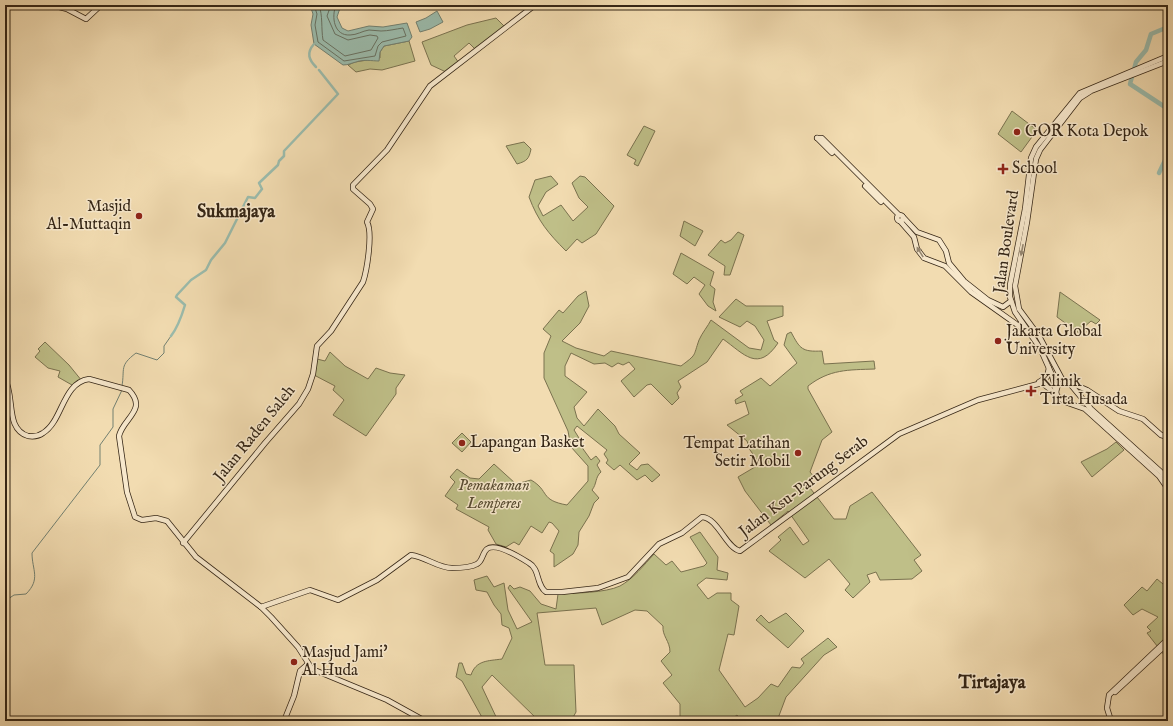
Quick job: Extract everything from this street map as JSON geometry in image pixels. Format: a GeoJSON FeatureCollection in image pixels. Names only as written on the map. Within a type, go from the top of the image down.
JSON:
{"type":"FeatureCollection","features":[{"type":"Feature","properties":{"kind":"street"},"geometry":{"type":"LineString","coordinates":[[52,5],[67,9],[86,19],[101,5]]}},
{"type":"Feature","properties":{"kind":"street","name":"Jalan Raden Saleh"},"geometry":{"type":"LineString","coordinates":[[183,543],[265,443],[294,412],[305,394],[315,366],[317,346],[331,331],[360,288],[366,274],[370,235],[370,226],[367,222],[373,206],[353,189],[353,185],[387,150],[430,86],[535,5]]}},
{"type":"Feature","properties":{"kind":"street","name":"Jalan Boulevard"},"geometry":{"type":"LineString","coordinates":[[1056,394],[1049,367],[1032,335],[1015,312],[1011,301],[1010,285],[1025,209],[1031,158],[1080,98],[1091,91],[1168,56]]}},
{"type":"Feature","properties":{"kind":"street","name":"Jalan Boulevard"},"geometry":{"type":"LineString","coordinates":[[1141,69],[1168,61]]}},
{"type":"Feature","properties":{"kind":"street"},"geometry":{"type":"LineString","coordinates":[[951,269],[924,258],[917,248],[914,237],[900,218],[822,138],[817,138],[900,218],[917,232],[939,240],[946,251],[947,260],[951,269],[970,292],[1032,335]]}},
{"type":"Feature","properties":{"kind":"street","name":"Jalan Boulevard"},"geometry":{"type":"LineString","coordinates":[[1045,139],[1036,159],[1028,222],[1015,286],[1019,309],[1039,336],[1064,381]]}},
{"type":"Feature","properties":{"kind":"street"},"geometry":{"type":"LineString","coordinates":[[914,237],[917,232]]}},
{"type":"Feature","properties":{"kind":"street"},"geometry":{"type":"LineString","coordinates":[[941,265],[947,260]]}},
{"type":"Feature","properties":{"kind":"street"},"geometry":{"type":"LineString","coordinates":[[958,277],[995,305],[1003,307],[1011,301]]}},
{"type":"Feature","properties":{"kind":"street","name":"Jalan Ksu-Parung Serab"},"geometry":{"type":"LineString","coordinates":[[261,607],[310,590],[338,600],[377,580],[412,555],[446,568],[472,566],[479,563],[486,550],[492,547],[502,549],[531,564],[536,570],[542,588],[546,592],[598,588],[628,577],[659,544],[682,533],[702,517],[709,520],[737,551],[741,551],[899,434],[978,400],[1034,385],[1047,377],[1049,367]]}},
{"type":"Feature","properties":{"kind":"street"},"geometry":{"type":"LineString","coordinates":[[5,380],[9,388],[16,426],[21,432],[33,436],[40,435],[48,429],[74,385],[79,381],[89,379],[124,388],[131,392],[136,404],[134,414],[121,428],[119,436],[127,492],[133,514],[142,520],[156,518],[164,519],[183,543],[204,565],[261,607],[294,642],[309,666],[327,676],[391,702],[425,721]]}},
{"type":"Feature","properties":{"kind":"street"},"geometry":{"type":"LineString","coordinates":[[1056,394],[1058,386],[1064,381],[1087,390],[1100,400],[1119,411],[1142,419],[1161,435],[1168,437]]}},
{"type":"Feature","properties":{"kind":"street"},"geometry":{"type":"LineString","coordinates":[[1034,385],[1045,384],[1059,398],[1085,409],[1159,476],[1168,489]]}},
{"type":"Feature","properties":{"kind":"street"},"geometry":{"type":"LineString","coordinates":[[1071,385],[1090,407],[1161,472],[1168,482]]}},
{"type":"Feature","properties":{"kind":"street"},"geometry":{"type":"LineString","coordinates":[[1069,403],[1076,399],[1076,391]]}},
{"type":"Feature","properties":{"kind":"street"},"geometry":{"type":"LineString","coordinates":[[1090,407],[1089,402],[1091,399],[1100,400]]}},
{"type":"Feature","properties":{"kind":"street"},"geometry":{"type":"LineString","coordinates":[[1112,721],[1107,708],[1109,695],[1168,639]]}},
{"type":"Feature","properties":{"kind":"street"},"geometry":{"type":"LineString","coordinates":[[1112,721],[1110,706],[1113,694],[1168,643]]}},
{"type":"Feature","properties":{"kind":"street"},"geometry":{"type":"LineString","coordinates":[[284,721],[294,696],[301,670],[309,666]]}},
{"type":"Feature","properties":{"kind":"green space"},"geometry":{"type":"Polygon","coordinates":[[[496,18],[505,27],[476,50],[469,43],[454,56],[459,63],[446,72],[431,65],[422,42],[467,25],[496,18]]]}},
{"type":"Feature","properties":{"kind":"green space"},"geometry":{"type":"Polygon","coordinates":[[[409,41],[415,61],[382,70],[370,69],[356,72],[348,65],[355,62],[380,58],[380,52],[384,46],[409,41]]]}},
{"type":"Feature","properties":{"kind":"green space","name":"GOR Kota Depok"},"geometry":{"type":"Polygon","coordinates":[[[1012,111],[1037,130],[1021,152],[998,134],[1012,111]]]}},
{"type":"Feature","properties":{"kind":"green space"},"geometry":{"type":"Polygon","coordinates":[[[644,126],[655,131],[638,166],[634,164],[636,160],[627,155],[644,126]]]}},
{"type":"Feature","properties":{"kind":"green space"},"geometry":{"type":"Polygon","coordinates":[[[524,142],[531,149],[527,159],[517,164],[506,146],[524,142]]]}},
{"type":"Feature","properties":{"kind":"green space"},"geometry":{"type":"Polygon","coordinates":[[[551,176],[558,184],[546,192],[538,206],[543,216],[561,205],[573,221],[588,207],[579,198],[572,183],[580,176],[585,177],[614,206],[596,234],[582,243],[577,239],[566,251],[544,226],[529,197],[535,180],[551,176]]]}},
{"type":"Feature","properties":{"kind":"green space"},"geometry":{"type":"Polygon","coordinates":[[[684,221],[703,231],[695,246],[680,236],[684,221]]]}},
{"type":"Feature","properties":{"kind":"green space"},"geometry":{"type":"Polygon","coordinates":[[[738,232],[744,235],[730,275],[724,275],[725,266],[708,255],[721,240],[725,243],[731,240],[738,232]]]}},
{"type":"Feature","properties":{"kind":"green space"},"geometry":{"type":"Polygon","coordinates":[[[681,253],[714,272],[710,285],[715,289],[713,302],[716,311],[708,306],[699,294],[705,285],[694,277],[687,284],[673,274],[681,253]]]}},
{"type":"Feature","properties":{"kind":"green space","name":"Pemakaman Lemperes"},"geometry":{"type":"Polygon","coordinates":[[[586,291],[589,306],[580,323],[562,341],[576,348],[604,356],[611,351],[681,366],[694,355],[700,337],[711,320],[749,348],[761,350],[764,340],[755,326],[747,321],[740,327],[719,317],[736,299],[746,306],[783,306],[783,316],[767,321],[774,340],[778,343],[771,352],[764,357],[757,359],[751,358],[744,355],[723,339],[707,362],[678,381],[681,387],[677,393],[679,398],[672,405],[651,384],[647,385],[634,397],[621,381],[635,369],[629,362],[623,365],[618,363],[612,367],[605,363],[594,364],[571,353],[565,366],[565,376],[587,392],[574,407],[577,418],[584,426],[598,409],[615,426],[619,434],[640,453],[629,464],[637,470],[641,465],[648,464],[660,475],[652,482],[645,475],[637,480],[620,465],[614,470],[606,463],[608,460],[604,454],[607,450],[577,426],[574,430],[579,438],[578,442],[591,460],[596,456],[600,461],[597,465],[601,472],[592,490],[599,498],[594,503],[589,516],[579,532],[578,545],[573,554],[554,567],[554,554],[550,551],[559,531],[552,523],[549,522],[542,533],[531,526],[519,545],[514,542],[506,547],[496,544],[488,530],[489,527],[456,509],[458,505],[445,496],[455,482],[450,477],[457,469],[470,478],[479,479],[494,464],[516,484],[531,480],[541,488],[552,501],[567,505],[588,481],[588,466],[571,447],[568,431],[544,378],[544,353],[551,336],[543,329],[559,310],[563,313],[578,296],[586,291]]]}},
{"type":"Feature","properties":{"kind":"green space"},"geometry":{"type":"Polygon","coordinates":[[[1060,292],[1100,320],[1096,324],[1091,321],[1084,327],[1086,332],[1083,336],[1057,317],[1060,292]]]}},
{"type":"Feature","properties":{"kind":"green space"},"geometry":{"type":"Polygon","coordinates":[[[791,332],[799,346],[802,348],[810,351],[822,351],[824,364],[874,361],[875,369],[848,370],[832,373],[816,380],[808,386],[808,389],[832,432],[822,440],[810,472],[815,478],[807,484],[834,519],[846,519],[850,506],[872,492],[921,555],[914,560],[922,571],[912,579],[880,580],[876,572],[867,575],[870,582],[853,598],[845,590],[850,584],[829,559],[805,578],[769,551],[781,540],[778,537],[790,527],[803,545],[809,541],[788,511],[771,525],[745,491],[738,477],[760,464],[750,450],[747,441],[727,425],[749,414],[745,401],[736,404],[735,400],[743,395],[740,391],[761,378],[770,386],[797,363],[784,345],[787,334],[791,332]]]}},
{"type":"Feature","properties":{"kind":"green space"},"geometry":{"type":"Polygon","coordinates":[[[45,342],[69,365],[82,381],[72,385],[58,377],[60,371],[48,368],[35,357],[40,351],[38,349],[45,342]]]}},
{"type":"Feature","properties":{"kind":"green space"},"geometry":{"type":"Polygon","coordinates":[[[330,352],[345,366],[368,379],[376,368],[390,373],[405,375],[396,388],[396,394],[366,436],[333,415],[344,400],[333,390],[335,386],[314,375],[317,359],[325,361],[330,352]]]}},
{"type":"Feature","properties":{"kind":"green space","name":"Lapangan Basket"},"geometry":{"type":"Polygon","coordinates":[[[462,433],[471,442],[462,452],[452,443],[462,433]]]}},
{"type":"Feature","properties":{"kind":"green space"},"geometry":{"type":"Polygon","coordinates":[[[1116,442],[1124,450],[1092,477],[1081,462],[1107,449],[1116,442]]]}},
{"type":"Feature","properties":{"kind":"green space"},"geometry":{"type":"Polygon","coordinates":[[[700,532],[718,557],[717,570],[728,573],[727,580],[706,578],[697,585],[708,599],[717,593],[731,593],[731,600],[739,606],[734,635],[728,634],[719,670],[745,707],[758,698],[771,684],[778,687],[792,667],[800,668],[804,663],[801,659],[828,638],[837,647],[824,655],[786,697],[777,721],[742,721],[737,715],[729,721],[680,721],[680,704],[663,683],[672,675],[661,661],[670,652],[663,626],[647,611],[635,610],[602,625],[596,608],[537,613],[545,665],[574,665],[576,712],[571,721],[539,721],[492,675],[482,687],[498,721],[484,721],[462,681],[456,677],[459,663],[462,663],[466,674],[471,675],[473,670],[479,664],[487,661],[502,659],[512,638],[509,628],[502,625],[501,614],[487,592],[476,590],[474,580],[487,576],[494,587],[504,583],[508,610],[517,629],[532,622],[508,588],[510,585],[514,589],[520,587],[530,591],[541,604],[556,609],[558,594],[606,590],[620,586],[634,576],[654,554],[666,565],[672,561],[681,572],[704,566],[707,563],[690,537],[700,532]]]}},
{"type":"Feature","properties":{"kind":"green space"},"geometry":{"type":"Polygon","coordinates":[[[1168,578],[1168,660],[1147,633],[1151,631],[1147,627],[1158,617],[1142,609],[1133,615],[1124,605],[1142,587],[1147,591],[1157,579],[1163,584],[1168,578]]]}},
{"type":"Feature","properties":{"kind":"green space"},"geometry":{"type":"Polygon","coordinates":[[[786,613],[804,631],[788,648],[756,620],[761,615],[769,623],[786,613]]]}},
{"type":"Feature","properties":{"kind":"water"},"geometry":{"type":"Polygon","coordinates":[[[310,5],[341,5],[337,17],[342,28],[348,31],[369,26],[383,27],[407,23],[412,37],[409,41],[384,46],[380,52],[379,61],[368,60],[343,65],[314,44],[311,25],[313,14],[310,5]]]}},
{"type":"Feature","properties":{"kind":"water"},"geometry":{"type":"Polygon","coordinates":[[[437,11],[443,22],[430,29],[420,32],[416,22],[437,11]]]}},
{"type":"Feature","properties":{"kind":"waterway"},"geometry":{"type":"LineString","coordinates":[[1168,27],[1151,34],[1146,50],[1136,62],[1130,84],[1168,109]]}},
{"type":"Feature","properties":{"kind":"waterway"},"geometry":{"type":"LineString","coordinates":[[314,44],[310,50],[309,56],[316,67]]}},
{"type":"Feature","properties":{"kind":"waterway"},"geometry":{"type":"LineString","coordinates":[[171,336],[178,325],[185,305],[176,297],[177,295],[191,280],[206,270],[211,260],[225,243],[248,197],[255,198],[262,189],[259,183],[278,165],[279,161],[284,156],[284,151],[338,94],[319,70]]}},
{"type":"Feature","properties":{"kind":"waterway"},"geometry":{"type":"LineString","coordinates":[[1159,173],[1168,154]]}},
{"type":"Feature","properties":{"kind":"waterway"},"geometry":{"type":"LineString","coordinates":[[122,386],[124,368],[127,361],[136,353],[157,360],[164,353],[164,346],[171,336]]}},
{"type":"Feature","properties":{"kind":"waterway"},"geometry":{"type":"LineString","coordinates":[[5,601],[14,595],[26,594],[31,589],[35,574],[32,553],[100,465],[100,445],[113,427],[113,409],[122,390]]}},
{"type":"Feature","properties":{"kind":"waterway"},"geometry":{"type":"LineString","coordinates":[[5,658],[9,668],[5,685]]}},
{"type":"Feature","properties":{"kind":"waterway"},"geometry":{"type":"LineString","coordinates":[[5,714],[10,721]]}},
{"type":"Feature","properties":{"kind":"place","name":"GOR Kota Depok"},"geometry":{"type":"Point","coordinates":[1017,132]}},
{"type":"Feature","properties":{"kind":"place","name":"School"},"geometry":{"type":"Point","coordinates":[1003,169]}},
{"type":"Feature","properties":{"kind":"place","name":"Masjid Al-Muttaqin"},"geometry":{"type":"Point","coordinates":[139,216]}},
{"type":"Feature","properties":{"kind":"place","name":"Jakarta Global University"},"geometry":{"type":"Point","coordinates":[998,341]}},
{"type":"Feature","properties":{"kind":"place","name":"Klinik Tirta Husada"},"geometry":{"type":"Point","coordinates":[1031,391]}},
{"type":"Feature","properties":{"kind":"place","name":"Lapangan Basket"},"geometry":{"type":"Point","coordinates":[462,443]}},
{"type":"Feature","properties":{"kind":"place","name":"Tempat Latihan Setir Mobil"},"geometry":{"type":"Point","coordinates":[798,453]}},
{"type":"Feature","properties":{"kind":"place","name":"Masjud Jami' Al Huda"},"geometry":{"type":"Point","coordinates":[294,662]}},
{"type":"Feature","properties":{"kind":"district","name":"Sukmajaya"},"geometry":{"type":"Point","coordinates":[236,212]}},
{"type":"Feature","properties":{"kind":"district","name":"Tirtajaya"},"geometry":{"type":"Point","coordinates":[992,683]}}]}
